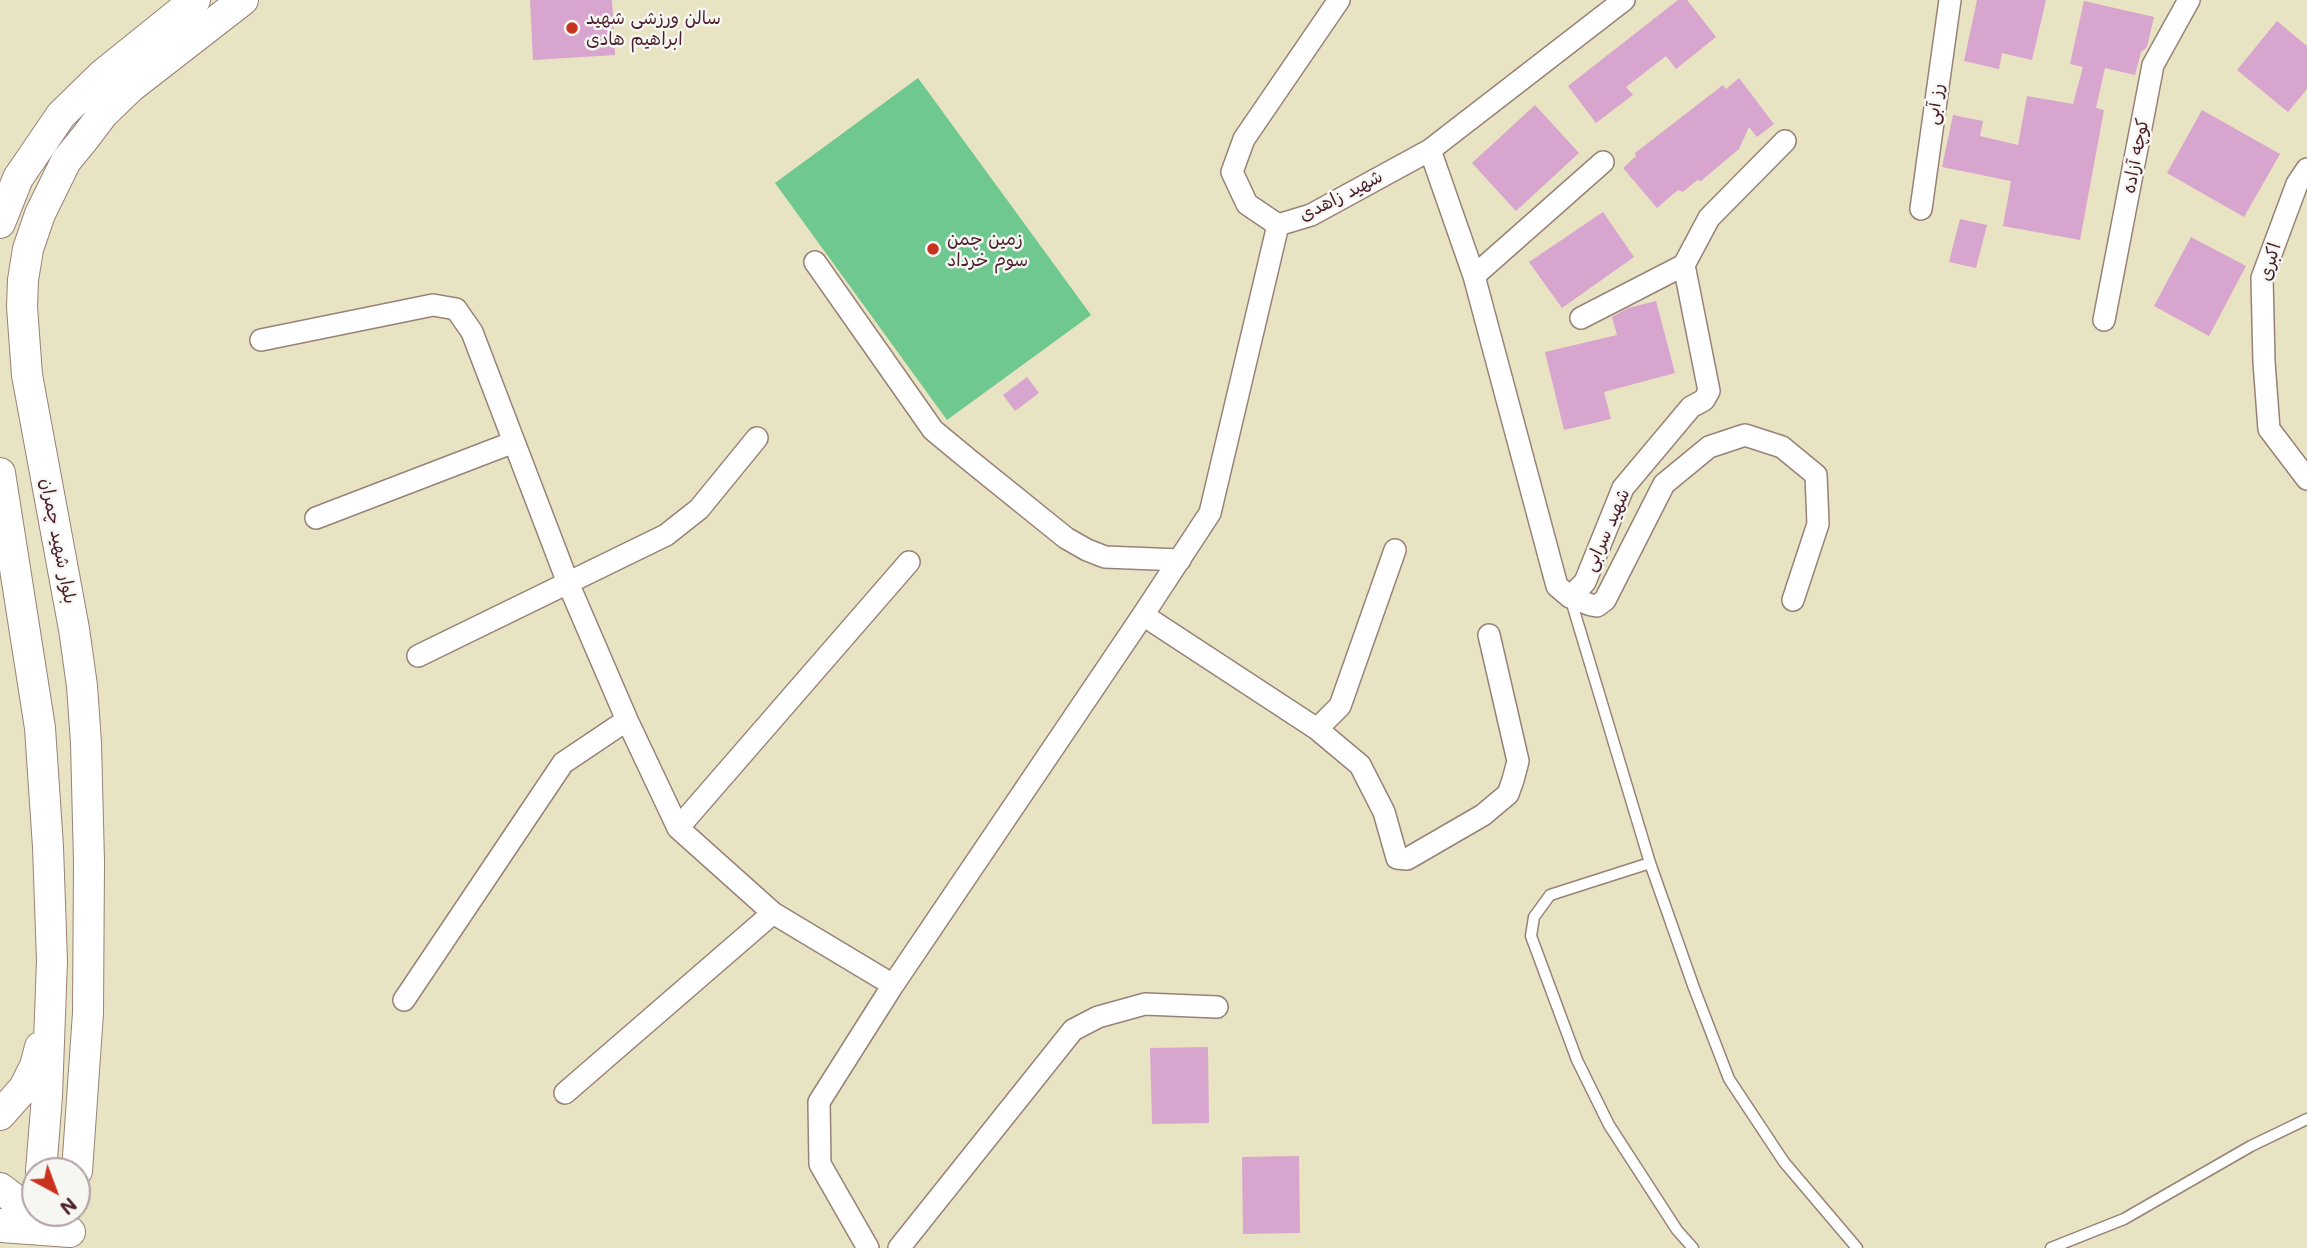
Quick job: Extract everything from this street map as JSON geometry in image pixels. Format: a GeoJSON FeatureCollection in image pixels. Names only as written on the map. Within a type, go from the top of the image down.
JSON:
{"type":"FeatureCollection","features":[{"type":"Feature","properties":{"kind":"main road"},"geometry":{"type":"LineString","coordinates":[[0,223],[18,178],[61,115],[102,75],[195,0]]}},
{"type":"Feature","properties":{"kind":"main road","name":"بلوار شهید چمران"},"geometry":{"type":"LineString","coordinates":[[78,1157],[88,986],[86,731],[68,591],[27,375],[22,317],[23,280],[28,249],[40,214],[66,161],[103,114],[131,87],[243,0]]}},
{"type":"Feature","properties":{"kind":"main road"},"geometry":{"type":"LineString","coordinates":[[0,473],[40,728],[48,847],[52,961],[43,1157]]}},
{"type":"Feature","properties":{"kind":"main road"},"geometry":{"type":"LineString","coordinates":[[0,1115],[24,1088],[35,1066],[49,1013]]}},
{"type":"Feature","properties":{"kind":"main road"},"geometry":{"type":"LineString","coordinates":[[0,1188],[21,1188]]}},
{"type":"Feature","properties":{"kind":"main road"},"geometry":{"type":"LineString","coordinates":[[0,1188],[17,1201],[18,1209],[10,1222],[0,1226]]}},
{"type":"Feature","properties":{"kind":"main road"},"geometry":{"type":"LineString","coordinates":[[0,1226],[38,1231],[70,1231]]}},
{"type":"Feature","properties":{"kind":"street","name":"شهید زاهدی"},"geometry":{"type":"LineString","coordinates":[[1339,0],[1244,139],[1232,172],[1247,204],[1278,225],[1311,215],[1430,150],[1624,0]]}},
{"type":"Feature","properties":{"kind":"street","name":"رز آبی"},"geometry":{"type":"LineString","coordinates":[[1921,209],[1950,0]]}},
{"type":"Feature","properties":{"kind":"street","name":"کوچه آزاده"},"geometry":{"type":"LineString","coordinates":[[2104,320],[2153,65],[2189,0]]}},
{"type":"Feature","properties":{"kind":"street"},"geometry":{"type":"LineString","coordinates":[[1581,318],[1684,265],[1709,218],[1785,141]]}},
{"type":"Feature","properties":{"kind":"street"},"geometry":{"type":"LineString","coordinates":[[1430,150],[1474,276],[1557,586],[1570,597],[1597,606],[1605,600],[1664,484],[1709,447],[1745,435],[1782,447],[1816,475],[1818,524],[1793,600]]}},
{"type":"Feature","properties":{"kind":"street"},"geometry":{"type":"LineString","coordinates":[[1474,276],[1603,162]]}},
{"type":"Feature","properties":{"kind":"street","name":"اکبری"},"geometry":{"type":"LineString","coordinates":[[2307,169],[2297,184],[2262,278],[2269,429],[2307,479]]}},
{"type":"Feature","properties":{"kind":"street"},"geometry":{"type":"LineString","coordinates":[[868,1248],[820,1164],[819,1102],[893,985],[1210,513],[1278,225]]}},
{"type":"Feature","properties":{"kind":"street"},"geometry":{"type":"LineString","coordinates":[[815,262],[933,430],[968,459],[1066,538],[1087,550],[1105,557],[1180,560]]}},
{"type":"Feature","properties":{"kind":"street","name":"شهید سرابی"},"geometry":{"type":"LineString","coordinates":[[1570,597],[1585,582],[1623,488],[1691,407],[1704,400],[1709,391],[1684,265]]}},
{"type":"Feature","properties":{"kind":"street"},"geometry":{"type":"LineString","coordinates":[[261,341],[433,306],[456,309],[472,332],[568,583],[627,720],[678,828],[773,913],[893,985]]}},
{"type":"Feature","properties":{"kind":"street"},"geometry":{"type":"LineString","coordinates":[[418,656],[666,535],[699,509],[757,438]]}},
{"type":"Feature","properties":{"kind":"street"},"geometry":{"type":"LineString","coordinates":[[316,518],[514,442]]}},
{"type":"Feature","properties":{"kind":"street"},"geometry":{"type":"LineString","coordinates":[[1317,729],[1340,706],[1395,550]]}},
{"type":"Feature","properties":{"kind":"street"},"geometry":{"type":"LineString","coordinates":[[678,828],[909,562]]}},
{"type":"Feature","properties":{"kind":"street"},"geometry":{"type":"LineString","coordinates":[[1143,615],[1317,729],[1360,765],[1384,812],[1397,858],[1407,859],[1483,815],[1507,794],[1513,780],[1518,761],[1489,635]]}},
{"type":"Feature","properties":{"kind":"street"},"geometry":{"type":"LineString","coordinates":[[404,1000],[563,763],[627,720]]}},
{"type":"Feature","properties":{"kind":"street"},"geometry":{"type":"LineString","coordinates":[[565,1093],[773,913]]}},
{"type":"Feature","properties":{"kind":"street"},"geometry":{"type":"LineString","coordinates":[[899,1248],[1073,1030],[1098,1017],[1145,1004],[1217,1007]]}},
{"type":"Feature","properties":{"kind":"lane"},"geometry":{"type":"LineString","coordinates":[[1570,597],[1650,863],[1693,988],[1729,1079],[1784,1162],[1857,1248]]}},
{"type":"Feature","properties":{"kind":"lane"},"geometry":{"type":"LineString","coordinates":[[1650,863],[1550,895],[1534,917],[1531,936],[1577,1060],[1609,1125],[1677,1230],[1693,1248]]}},
{"type":"Feature","properties":{"kind":"lane"},"geometry":{"type":"LineString","coordinates":[[2050,1248],[2124,1219],[2251,1146],[2307,1119]]}},
{"type":"Feature","properties":{"kind":"green space","name":"زمین چمن سوم خرداد"},"geometry":{"type":"Polygon","coordinates":[[[918,78],[1091,315],[947,420],[775,183],[918,78]]]}},
{"type":"Feature","properties":{"kind":"building","name":"سالن ورزشی شهید ابراهیم هادی"},"geometry":{"type":"Polygon","coordinates":[[[530,0],[612,0],[615,55],[533,60],[530,0]]]}},
{"type":"Feature","properties":{"kind":"building"},"geometry":{"type":"Polygon","coordinates":[[[1678,0],[1687,0],[1716,37],[1676,69],[1666,56],[1626,87],[1633,95],[1596,123],[1568,86],[1678,0]]]}},
{"type":"Feature","properties":{"kind":"building"},"geometry":{"type":"Polygon","coordinates":[[[1977,0],[2046,0],[2032,60],[2002,53],[1999,69],[1964,61],[1977,0]]]}},
{"type":"Feature","properties":{"kind":"building"},"geometry":{"type":"Polygon","coordinates":[[[2084,1],[2154,17],[2147,47],[2141,52],[2135,75],[2105,68],[2096,108],[2104,110],[2080,240],[2003,226],[2011,181],[1942,167],[1953,115],[1983,121],[1980,136],[2018,145],[2027,96],[2073,104],[2083,67],[2070,64],[2084,1]]]}},
{"type":"Feature","properties":{"kind":"building"},"geometry":{"type":"Polygon","coordinates":[[[2277,21],[2307,46],[2307,89],[2288,112],[2237,70],[2277,21]]]}},
{"type":"Feature","properties":{"kind":"building"},"geometry":{"type":"Polygon","coordinates":[[[1739,78],[1774,124],[1757,137],[1749,127],[1739,149],[1701,181],[1697,180],[1683,192],[1678,190],[1657,208],[1623,168],[1636,156],[1635,153],[1723,85],[1726,89],[1739,78]]]}},
{"type":"Feature","properties":{"kind":"building"},"geometry":{"type":"Polygon","coordinates":[[[1535,105],[1579,153],[1516,211],[1472,163],[1535,105]]]}},
{"type":"Feature","properties":{"kind":"building"},"geometry":{"type":"Polygon","coordinates":[[[2202,110],[2280,154],[2244,217],[2167,173],[2202,110]]]}},
{"type":"Feature","properties":{"kind":"building"},"geometry":{"type":"Polygon","coordinates":[[[1603,212],[1634,257],[1562,308],[1529,262],[1603,212]]]}},
{"type":"Feature","properties":{"kind":"building"},"geometry":{"type":"Polygon","coordinates":[[[1960,219],[1987,225],[1976,268],[1949,262],[1960,219]]]}},
{"type":"Feature","properties":{"kind":"building"},"geometry":{"type":"Polygon","coordinates":[[[2191,237],[2246,266],[2209,336],[2154,306],[2191,237]]]}},
{"type":"Feature","properties":{"kind":"building"},"geometry":{"type":"Polygon","coordinates":[[[1656,301],[1675,373],[1604,392],[1611,419],[1564,430],[1545,352],[1617,335],[1612,317],[1628,308],[1656,301]]]}},
{"type":"Feature","properties":{"kind":"building"},"geometry":{"type":"Polygon","coordinates":[[[1027,377],[1039,393],[1015,411],[1003,395],[1027,377]]]}},
{"type":"Feature","properties":{"kind":"building"},"geometry":{"type":"Polygon","coordinates":[[[1208,1047],[1209,1123],[1152,1124],[1150,1048],[1208,1047]]]}},
{"type":"Feature","properties":{"kind":"building"},"geometry":{"type":"Polygon","coordinates":[[[1299,1156],[1300,1233],[1243,1234],[1242,1157],[1299,1156]]]}},
{"type":"Feature","properties":{"kind":"place","name":"سالن ورزشی شهید ابراهیم هادی"},"geometry":{"type":"Point","coordinates":[572,28]}},
{"type":"Feature","properties":{"kind":"place","name":"زمین چمن سوم خرداد"},"geometry":{"type":"Point","coordinates":[933,249]}}]}
